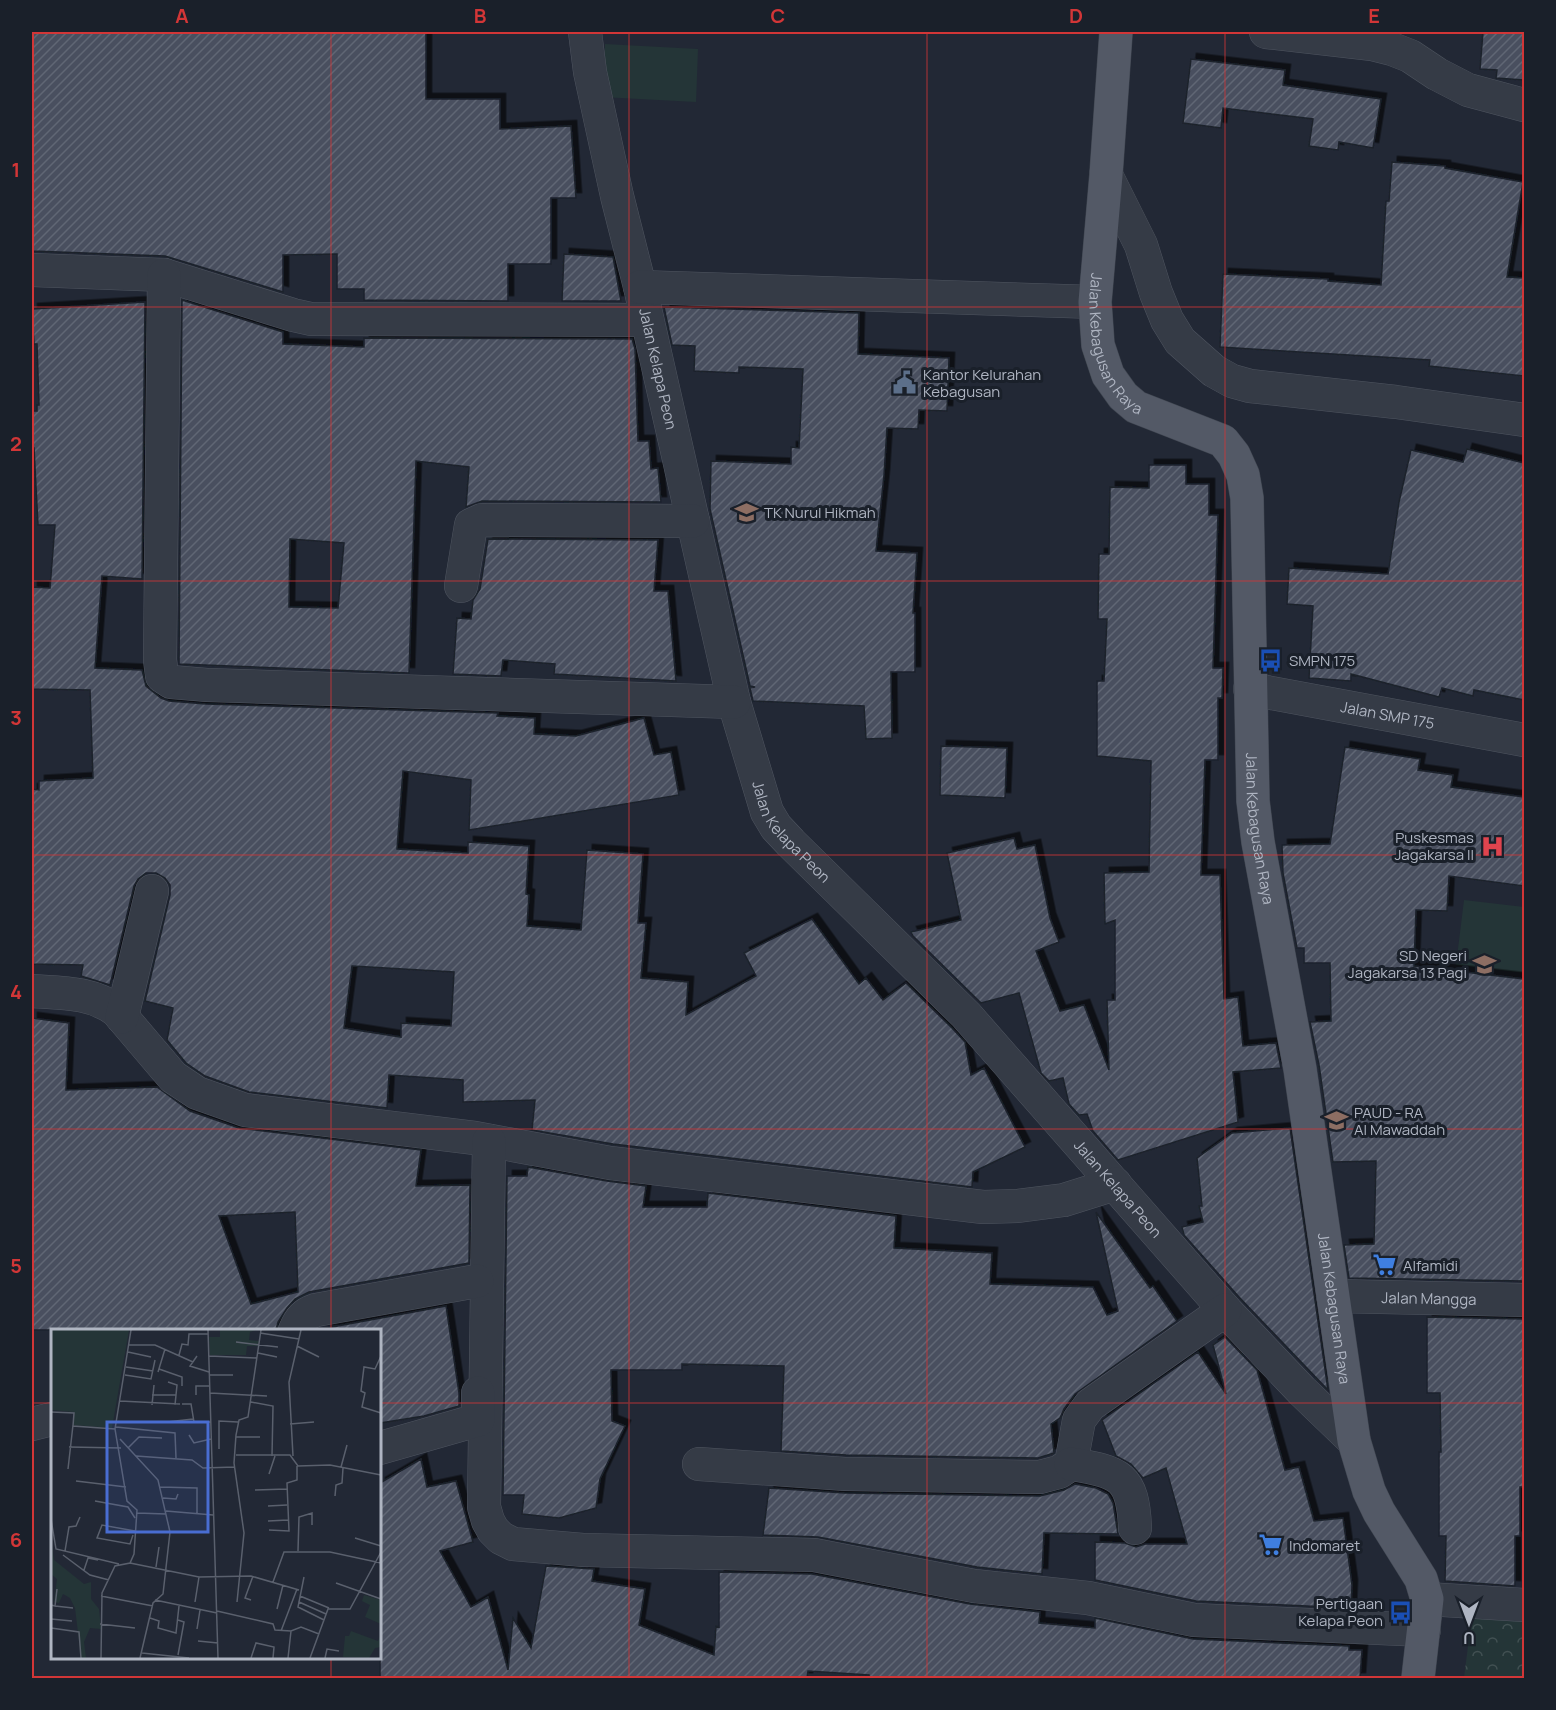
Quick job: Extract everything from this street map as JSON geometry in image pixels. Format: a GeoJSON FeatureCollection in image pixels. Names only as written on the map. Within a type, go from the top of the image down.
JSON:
{"type":"FeatureCollection","features":[{"type":"Feature","properties":{"kind":"main road","name":"Jalan Kebagusan Raya"},"geometry":{"type":"LineString","coordinates":[[1116,32],[1095,302],[1098,345],[1108,375],[1123,396],[1136,407],[1223,441],[1234,455],[1242,475],[1247,498],[1253,801],[1258,842],[1300,1068],[1354,1441],[1369,1491],[1379,1512],[1421,1579],[1426,1615],[1418,1678]]}},
{"type":"Feature","properties":{"kind":"street","name":"Jalan Kelapa Peon"},"geometry":{"type":"LineString","coordinates":[[585,32],[592,83],[734,702],[767,812],[777,827],[966,1016],[1225,1310],[1302,1391],[1354,1441]]}},
{"type":"Feature","properties":{"kind":"street"},"geometry":{"type":"LineString","coordinates":[[1266,32],[1372,44],[1392,49],[1410,56],[1437,74],[1468,90],[1524,105]]}},
{"type":"Feature","properties":{"kind":"street"},"geometry":{"type":"LineString","coordinates":[[1106,175],[1141,245],[1167,320],[1180,341],[1214,371],[1232,381],[1250,386],[1396,402],[1524,420]]}},
{"type":"Feature","properties":{"kind":"street"},"geometry":{"type":"LineString","coordinates":[[32,270],[164,275],[311,319],[646,320]]}},
{"type":"Feature","properties":{"kind":"street"},"geometry":{"type":"LineString","coordinates":[[164,275],[160,660],[162,676],[171,682],[207,685],[734,702]]}},
{"type":"Feature","properties":{"kind":"street"},"geometry":{"type":"LineString","coordinates":[[640,286],[1095,302]]}},
{"type":"Feature","properties":{"kind":"street"},"geometry":{"type":"LineString","coordinates":[[461,586],[471,525],[482,520],[693,521]]}},
{"type":"Feature","properties":{"kind":"street","name":"Jalan SMP 175"},"geometry":{"type":"LineString","coordinates":[[1250,689],[1524,740]]}},
{"type":"Feature","properties":{"kind":"street"},"geometry":{"type":"LineString","coordinates":[[122,1017],[152,891]]}},
{"type":"Feature","properties":{"kind":"street"},"geometry":{"type":"LineString","coordinates":[[32,991],[76,994],[107,1003],[122,1017],[173,1077],[197,1093],[246,1110],[482,1139],[610,1163],[983,1207],[1018,1206],[1064,1200],[1115,1184]]}},
{"type":"Feature","properties":{"kind":"street"},"geometry":{"type":"LineString","coordinates":[[381,1448],[478,1420],[477,1281],[482,1139]]}},
{"type":"Feature","properties":{"kind":"street"},"geometry":{"type":"LineString","coordinates":[[482,1139],[484,1507],[488,1521],[501,1538],[513,1544],[583,1550],[814,1555],[974,1586],[1088,1598],[1194,1620],[1426,1615],[1524,1605]]}},
{"type":"Feature","properties":{"kind":"street"},"geometry":{"type":"LineString","coordinates":[[296,1329],[306,1313],[315,1310],[477,1281]]}},
{"type":"Feature","properties":{"kind":"street","name":"Jalan Mangga"},"geometry":{"type":"LineString","coordinates":[[1333,1296],[1524,1300]]}},
{"type":"Feature","properties":{"kind":"street"},"geometry":{"type":"LineString","coordinates":[[1071,1464],[1079,1420],[1090,1405],[1225,1310]]}},
{"type":"Feature","properties":{"kind":"street"},"geometry":{"type":"LineString","coordinates":[[32,1424],[51,1419]]}},
{"type":"Feature","properties":{"kind":"street"},"geometry":{"type":"LineString","coordinates":[[699,1464],[845,1474],[1040,1477],[1059,1472],[1071,1464],[1100,1469],[1118,1476],[1128,1487],[1134,1506],[1135,1528]]}},
{"type":"Feature","properties":{"kind":"green space"},"geometry":{"type":"Polygon","coordinates":[[[605,44],[698,49],[696,102],[602,97],[605,44]]]}},
{"type":"Feature","properties":{"kind":"green space"},"geometry":{"type":"Polygon","coordinates":[[[1464,900],[1524,907],[1524,973],[1456,965],[1464,900]]]}},
{"type":"Feature","properties":{"kind":"green space"},"geometry":{"type":"Polygon","coordinates":[[[1472,1615],[1524,1618],[1524,1678],[1464,1678],[1472,1615]]]}},
{"type":"Feature","properties":{"kind":"building"},"geometry":{"type":"Polygon","coordinates":[[[32,32],[426,32],[426,99],[500,99],[500,129],[571,126],[576,198],[551,198],[551,264],[508,264],[508,301],[364,300],[364,289],[337,289],[337,254],[283,255],[283,292],[165,256],[32,251],[32,32]]]}},
{"type":"Feature","properties":{"kind":"building"},"geometry":{"type":"Polygon","coordinates":[[[1483,32],[1524,32],[1524,80],[1496,78],[1497,70],[1480,69],[1483,32]]]}},
{"type":"Feature","properties":{"kind":"building"},"geometry":{"type":"Polygon","coordinates":[[[1191,59],[1285,70],[1283,85],[1381,99],[1373,148],[1339,142],[1338,150],[1309,146],[1313,119],[1223,108],[1221,128],[1183,123],[1191,59]]]}},
{"type":"Feature","properties":{"kind":"building"},"geometry":{"type":"Polygon","coordinates":[[[1392,162],[1445,166],[1445,168],[1523,182],[1507,277],[1524,278],[1524,376],[1429,366],[1430,360],[1220,347],[1223,274],[1328,279],[1328,281],[1381,285],[1386,201],[1389,201],[1392,162]]]}},
{"type":"Feature","properties":{"kind":"building"},"geometry":{"type":"Polygon","coordinates":[[[564,254],[613,257],[621,301],[562,301],[564,254]]]}},
{"type":"Feature","properties":{"kind":"building"},"geometry":{"type":"Polygon","coordinates":[[[182,300],[283,332],[283,344],[364,347],[364,338],[632,339],[635,349],[638,441],[649,441],[651,469],[658,468],[661,502],[482,501],[466,507],[469,467],[416,461],[409,673],[179,664],[182,300]],[[290,539],[289,607],[338,608],[344,543],[290,539]]]}},
{"type":"Feature","properties":{"kind":"building"},"geometry":{"type":"Polygon","coordinates":[[[145,302],[142,579],[102,576],[95,668],[142,670],[146,686],[161,698],[169,701],[498,713],[497,716],[535,718],[534,734],[576,736],[644,718],[654,755],[671,752],[679,795],[469,830],[471,780],[403,771],[397,849],[468,853],[468,842],[529,846],[527,926],[581,930],[587,850],[643,854],[638,923],[646,923],[641,978],[688,982],[686,1015],[756,976],[744,953],[812,919],[859,984],[866,978],[883,1000],[906,983],[952,1028],[965,1042],[971,1075],[984,1068],[1025,1147],[973,1172],[972,1187],[613,1144],[532,1130],[535,1100],[463,1102],[463,1080],[389,1075],[387,1108],[249,1092],[205,1076],[186,1063],[167,1040],[173,1008],[145,1001],[170,895],[170,885],[165,878],[156,873],[146,873],[138,879],[134,886],[110,985],[81,976],[83,965],[32,964],[32,789],[39,790],[39,781],[93,778],[90,690],[32,689],[32,587],[50,588],[55,525],[38,525],[34,448],[32,448],[32,411],[37,411],[37,405],[39,405],[37,344],[34,344],[32,309],[145,302]],[[352,966],[344,1028],[401,1037],[401,1023],[451,1026],[454,972],[352,966]]]}},
{"type":"Feature","properties":{"kind":"building"},"geometry":{"type":"Polygon","coordinates":[[[664,307],[859,313],[858,354],[949,358],[947,411],[919,410],[918,429],[887,428],[876,551],[917,553],[913,613],[915,613],[915,672],[891,672],[892,738],[866,739],[864,706],[753,701],[750,688],[755,687],[750,686],[710,509],[711,461],[791,464],[791,447],[799,448],[803,369],[739,367],[739,373],[694,371],[695,346],[672,345],[664,307]]]}},
{"type":"Feature","properties":{"kind":"building"},"geometry":{"type":"Polygon","coordinates":[[[1467,449],[1524,463],[1524,700],[1474,690],[1473,696],[1442,688],[1439,697],[1351,674],[1351,681],[1309,678],[1313,606],[1287,604],[1289,568],[1388,574],[1399,502],[1411,450],[1463,462],[1467,449]]]}},
{"type":"Feature","properties":{"kind":"building"},"geometry":{"type":"Polygon","coordinates":[[[1149,465],[1186,465],[1186,484],[1209,484],[1209,515],[1218,515],[1213,668],[1223,668],[1222,698],[1218,698],[1218,760],[1205,760],[1201,875],[1220,875],[1224,999],[1238,997],[1243,1046],[1276,1043],[1281,1068],[1233,1072],[1238,1122],[1118,1160],[1093,1131],[1087,1114],[1079,1115],[1069,1104],[1063,1078],[1049,1081],[1041,1073],[1019,993],[981,1003],[911,932],[961,920],[947,853],[1014,838],[1017,849],[1035,845],[1050,918],[1059,942],[1036,951],[1060,1011],[1084,1005],[1109,1070],[1107,1000],[1115,1000],[1115,920],[1105,924],[1104,873],[1149,872],[1151,761],[1097,756],[1097,681],[1104,681],[1107,619],[1098,619],[1099,554],[1109,554],[1110,487],[1149,488],[1149,465]]]}},
{"type":"Feature","properties":{"kind":"building"},"geometry":{"type":"Polygon","coordinates":[[[488,539],[658,540],[654,591],[668,591],[676,681],[554,674],[555,664],[503,660],[501,676],[453,674],[457,618],[471,619],[473,600],[480,589],[488,539]]]}},
{"type":"Feature","properties":{"kind":"building"},"geometry":{"type":"Polygon","coordinates":[[[941,746],[1007,748],[1005,798],[940,795],[941,746]]]}},
{"type":"Feature","properties":{"kind":"building"},"geometry":{"type":"Polygon","coordinates":[[[1345,747],[1420,759],[1418,770],[1453,775],[1451,787],[1524,797],[1524,886],[1449,876],[1447,911],[1416,910],[1414,966],[1524,979],[1524,1281],[1349,1278],[1344,1245],[1374,1244],[1376,1161],[1333,1162],[1319,1065],[1310,1022],[1331,1021],[1330,963],[1304,963],[1304,948],[1297,948],[1283,873],[1282,845],[1330,844],[1345,747]]]}},
{"type":"Feature","properties":{"kind":"building"},"geometry":{"type":"Polygon","coordinates":[[[32,1018],[69,1023],[66,1090],[157,1087],[190,1111],[239,1128],[421,1150],[416,1186],[470,1185],[469,1263],[309,1292],[295,1299],[287,1308],[276,1329],[32,1330],[32,1018]],[[295,1212],[219,1216],[251,1304],[298,1292],[295,1212]]]}},
{"type":"Feature","properties":{"kind":"building"},"geometry":{"type":"Polygon","coordinates":[[[1290,1128],[1328,1390],[1239,1297],[1184,1235],[1182,1227],[1203,1222],[1199,1206],[1202,1206],[1197,1158],[1232,1133],[1290,1128]]]}},
{"type":"Feature","properties":{"kind":"building"},"geometry":{"type":"Polygon","coordinates":[[[528,1167],[646,1186],[643,1207],[707,1207],[708,1193],[896,1216],[894,1248],[992,1253],[990,1284],[1093,1287],[1107,1315],[1118,1311],[1096,1212],[1150,1288],[1153,1286],[1177,1321],[1075,1394],[1060,1418],[1051,1424],[1054,1453],[1038,1458],[846,1455],[781,1451],[784,1366],[682,1364],[682,1370],[611,1370],[612,1421],[625,1426],[600,1479],[596,1508],[559,1518],[522,1514],[524,1495],[503,1495],[507,1176],[527,1176],[528,1167]]]}},
{"type":"Feature","properties":{"kind":"building"},"geometry":{"type":"Polygon","coordinates":[[[446,1306],[459,1406],[424,1416],[381,1423],[381,1329],[321,1329],[446,1306]]]}},
{"type":"Feature","properties":{"kind":"building"},"geometry":{"type":"Polygon","coordinates":[[[1427,1317],[1524,1319],[1524,1487],[1520,1487],[1520,1536],[1515,1536],[1515,1586],[1445,1581],[1446,1536],[1439,1536],[1440,1393],[1427,1393],[1427,1317]]]}},
{"type":"Feature","properties":{"kind":"building"},"geometry":{"type":"Polygon","coordinates":[[[1225,1337],[1257,1370],[1285,1470],[1299,1467],[1314,1521],[1343,1518],[1352,1585],[1351,1608],[1196,1601],[1095,1580],[1095,1542],[1125,1543],[1136,1547],[1145,1544],[1187,1544],[1166,1468],[1143,1478],[1131,1464],[1116,1456],[1102,1420],[1198,1352],[1226,1394],[1213,1345],[1225,1337]]]}},
{"type":"Feature","properties":{"kind":"building"},"geometry":{"type":"Polygon","coordinates":[[[421,1459],[427,1487],[456,1481],[473,1542],[440,1551],[471,1607],[488,1597],[508,1670],[513,1618],[531,1648],[546,1566],[594,1569],[592,1581],[645,1589],[639,1625],[714,1655],[716,1626],[719,1627],[719,1572],[812,1574],[970,1604],[1040,1612],[1039,1623],[1095,1628],[1095,1618],[1193,1639],[1349,1646],[1349,1650],[1362,1650],[1360,1678],[869,1678],[869,1675],[808,1671],[807,1678],[380,1678],[381,1482],[421,1459]]]}},
{"type":"Feature","properties":{"kind":"building"},"geometry":{"type":"Polygon","coordinates":[[[1075,1484],[1096,1488],[1108,1494],[1113,1503],[1118,1534],[1044,1533],[1042,1574],[977,1567],[818,1537],[763,1535],[769,1488],[845,1493],[1040,1496],[1064,1490],[1075,1484]]]}},
{"type":"Feature","properties":{"kind":"place","name":"Kantor Kelurahan Kebagusan"},"geometry":{"type":"Point","coordinates":[905,383]}},
{"type":"Feature","properties":{"kind":"place","name":"TK Nurul Hikmah"},"geometry":{"type":"Point","coordinates":[746,512]}},
{"type":"Feature","properties":{"kind":"place","name":"SMPN 175"},"geometry":{"type":"Point","coordinates":[1271,660]}},
{"type":"Feature","properties":{"kind":"place","name":"Puskesmas Jagakarsa II"},"geometry":{"type":"Point","coordinates":[1492,846]}},
{"type":"Feature","properties":{"kind":"place","name":"SD Negeri Jagakarsa 13 Pagi"},"geometry":{"type":"Point","coordinates":[1485,964]}},
{"type":"Feature","properties":{"kind":"place","name":"PAUD - RA Al Mawaddah"},"geometry":{"type":"Point","coordinates":[1336,1121]}},
{"type":"Feature","properties":{"kind":"place","name":"Alfamidi"},"geometry":{"type":"Point","coordinates":[1385,1265]}},
{"type":"Feature","properties":{"kind":"place","name":"Indomaret"},"geometry":{"type":"Point","coordinates":[1271,1545]}},
{"type":"Feature","properties":{"kind":"place","name":"Pertigaan Kelapa Peon"},"geometry":{"type":"Point","coordinates":[1401,1612]}}]}
